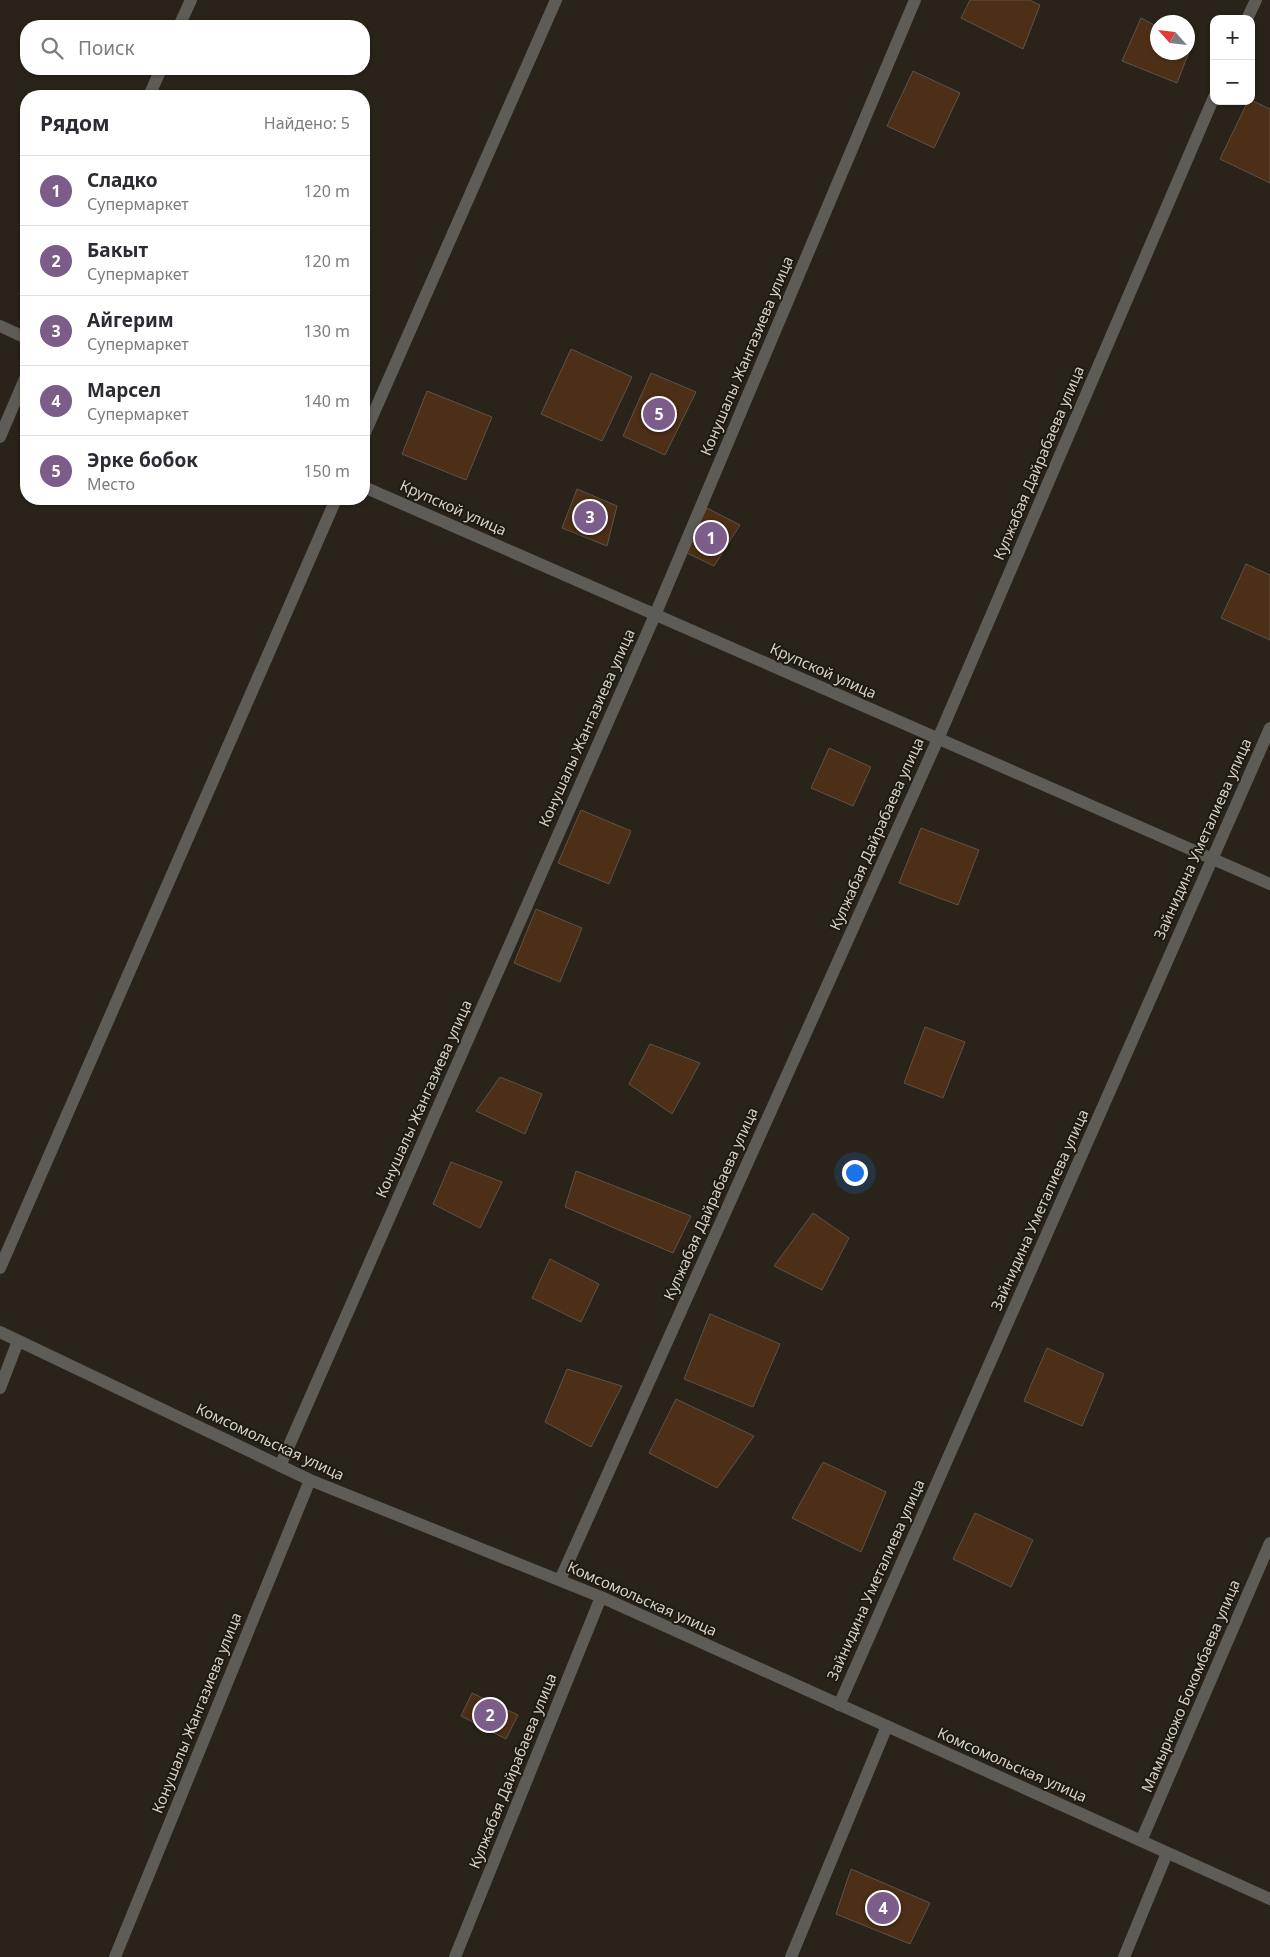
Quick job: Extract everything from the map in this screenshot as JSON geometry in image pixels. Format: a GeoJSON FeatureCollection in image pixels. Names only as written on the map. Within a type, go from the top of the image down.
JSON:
{"type":"FeatureCollection","features":[{"type":"Feature","properties":{"kind":"street"},"geometry":{"type":"LineString","coordinates":[[182,20],[191,0]]}},
{"type":"Feature","properties":{"kind":"street"},"geometry":{"type":"LineString","coordinates":[[370,421],[556,0]]}},
{"type":"Feature","properties":{"kind":"street","name":"Конушалы Жангазиева улица"},"geometry":{"type":"LineString","coordinates":[[280,1466],[655,615],[915,0]]}},
{"type":"Feature","properties":{"kind":"street"},"geometry":{"type":"LineString","coordinates":[[1250,15],[1256,0]]}},
{"type":"Feature","properties":{"kind":"street"},"geometry":{"type":"LineString","coordinates":[[151,90],[157,75]]}},
{"type":"Feature","properties":{"kind":"street","name":"Кулжабая Дайрабаева улица"},"geometry":{"type":"LineString","coordinates":[[560,1580],[938,739],[1211,105]]}},
{"type":"Feature","properties":{"kind":"street"},"geometry":{"type":"LineString","coordinates":[[0,326],[20,335]]}},
{"type":"Feature","properties":{"kind":"street"},"geometry":{"type":"LineString","coordinates":[[0,437],[20,390]]}},
{"type":"Feature","properties":{"kind":"street","name":"Крупской улица"},"geometry":{"type":"LineString","coordinates":[[370,490],[1270,884]]}},
{"type":"Feature","properties":{"kind":"street"},"geometry":{"type":"LineString","coordinates":[[0,1268],[333,505]]}},
{"type":"Feature","properties":{"kind":"street","name":"Зайнидина Уметалиева улица"},"geometry":{"type":"LineString","coordinates":[[839,1705],[1270,728]]}},
{"type":"Feature","properties":{"kind":"street","name":"Комсомольская улица"},"geometry":{"type":"LineString","coordinates":[[0,1332],[310,1480],[602,1597],[1270,1899]]}},
{"type":"Feature","properties":{"kind":"street"},"geometry":{"type":"LineString","coordinates":[[0,1388],[18,1341]]}},
{"type":"Feature","properties":{"kind":"street","name":"Конушалы Жангазиева улица"},"geometry":{"type":"LineString","coordinates":[[115,1957],[310,1480]]}},
{"type":"Feature","properties":{"kind":"street","name":"Мамыркожо Бокомбаева улица"},"geometry":{"type":"LineString","coordinates":[[1141,1842],[1270,1543]]}},
{"type":"Feature","properties":{"kind":"street","name":"Кулжабая Дайрабаева улица"},"geometry":{"type":"LineString","coordinates":[[455,1957],[602,1597]]}},
{"type":"Feature","properties":{"kind":"street"},"geometry":{"type":"LineString","coordinates":[[791,1957],[887,1726]]}},
{"type":"Feature","properties":{"kind":"street"},"geometry":{"type":"LineString","coordinates":[[1124,1957],[1167,1853]]}},
{"type":"Feature","properties":{"kind":"building"},"geometry":{"type":"Polygon","coordinates":[[[970,0],[1029,0],[1040,5],[1023,49],[961,18],[970,0]]]}},
{"type":"Feature","properties":{"kind":"building"},"geometry":{"type":"Polygon","coordinates":[[[1141,18],[1150,23],[1150,60],[1186,60],[1177,83],[1122,61],[1141,18]]]}},
{"type":"Feature","properties":{"kind":"building"},"geometry":{"type":"Polygon","coordinates":[[[913,71],[960,93],[934,148],[887,126],[913,71]]]}},
{"type":"Feature","properties":{"kind":"building"},"geometry":{"type":"Polygon","coordinates":[[[1255,102],[1270,109],[1270,183],[1220,159],[1246,105],[1255,105],[1255,102]]]}},
{"type":"Feature","properties":{"kind":"building"},"geometry":{"type":"Polygon","coordinates":[[[571,349],[632,377],[602,441],[541,414],[571,349]]]}},
{"type":"Feature","properties":{"kind":"building"},"geometry":{"type":"Polygon","coordinates":[[[651,373],[696,392],[665,455],[623,436],[651,373]]]}},
{"type":"Feature","properties":{"kind":"building"},"geometry":{"type":"Polygon","coordinates":[[[427,391],[492,417],[466,480],[402,454],[427,391]]]}},
{"type":"Feature","properties":{"kind":"building"},"geometry":{"type":"Polygon","coordinates":[[[577,489],[617,506],[607,546],[562,528],[577,489]]]}},
{"type":"Feature","properties":{"kind":"building"},"geometry":{"type":"Polygon","coordinates":[[[707,508],[740,525],[714,566],[683,551],[707,508]]]}},
{"type":"Feature","properties":{"kind":"building"},"geometry":{"type":"Polygon","coordinates":[[[1246,564],[1270,575],[1270,640],[1221,618],[1246,564]]]}},
{"type":"Feature","properties":{"kind":"building"},"geometry":{"type":"Polygon","coordinates":[[[829,748],[871,767],[853,806],[811,788],[829,748]]]}},
{"type":"Feature","properties":{"kind":"building"},"geometry":{"type":"Polygon","coordinates":[[[581,810],[631,831],[609,884],[558,863],[581,810]]]}},
{"type":"Feature","properties":{"kind":"building"},"geometry":{"type":"Polygon","coordinates":[[[921,828],[979,850],[958,905],[899,883],[921,828]]]}},
{"type":"Feature","properties":{"kind":"building"},"geometry":{"type":"Polygon","coordinates":[[[536,909],[582,928],[560,982],[514,963],[536,909]]]}},
{"type":"Feature","properties":{"kind":"building"},"geometry":{"type":"Polygon","coordinates":[[[925,1027],[965,1042],[943,1098],[904,1083],[925,1027]]]}},
{"type":"Feature","properties":{"kind":"building"},"geometry":{"type":"Polygon","coordinates":[[[650,1044],[700,1063],[672,1114],[629,1084],[650,1044]]]}},
{"type":"Feature","properties":{"kind":"building"},"geometry":{"type":"Polygon","coordinates":[[[500,1077],[542,1094],[525,1134],[476,1111],[500,1077]]]}},
{"type":"Feature","properties":{"kind":"building"},"geometry":{"type":"Polygon","coordinates":[[[451,1162],[502,1182],[480,1228],[433,1204],[451,1162]]]}},
{"type":"Feature","properties":{"kind":"building"},"geometry":{"type":"Polygon","coordinates":[[[576,1171],[691,1216],[673,1253],[565,1207],[576,1171]]]}},
{"type":"Feature","properties":{"kind":"building"},"geometry":{"type":"Polygon","coordinates":[[[813,1213],[849,1238],[822,1290],[774,1266],[813,1213]]]}},
{"type":"Feature","properties":{"kind":"building"},"geometry":{"type":"Polygon","coordinates":[[[550,1259],[599,1284],[581,1322],[532,1298],[550,1259]]]}},
{"type":"Feature","properties":{"kind":"building"},"geometry":{"type":"Polygon","coordinates":[[[710,1314],[780,1344],[753,1407],[684,1379],[710,1314]]]}},
{"type":"Feature","properties":{"kind":"building"},"geometry":{"type":"Polygon","coordinates":[[[1047,1348],[1104,1374],[1082,1426],[1024,1401],[1047,1348]]]}},
{"type":"Feature","properties":{"kind":"building"},"geometry":{"type":"Polygon","coordinates":[[[567,1369],[622,1386],[591,1447],[545,1422],[567,1369]]]}},
{"type":"Feature","properties":{"kind":"building"},"geometry":{"type":"Polygon","coordinates":[[[676,1399],[754,1436],[717,1488],[649,1453],[676,1399]]]}},
{"type":"Feature","properties":{"kind":"building"},"geometry":{"type":"Polygon","coordinates":[[[823,1462],[886,1492],[861,1552],[792,1518],[823,1462]]]}},
{"type":"Feature","properties":{"kind":"building"},"geometry":{"type":"Polygon","coordinates":[[[975,1513],[1033,1540],[1011,1587],[953,1559],[975,1513]]]}},
{"type":"Feature","properties":{"kind":"building"},"geometry":{"type":"Polygon","coordinates":[[[472,1693],[518,1715],[506,1739],[461,1716],[472,1693]]]}},
{"type":"Feature","properties":{"kind":"building"},"geometry":{"type":"Polygon","coordinates":[[[851,1869],[930,1903],[910,1944],[836,1914],[851,1869]]]}},
{"type":"Feature","properties":{"kind":"place","name":"Эрке бобок"},"geometry":{"type":"Point","coordinates":[659,414]}},
{"type":"Feature","properties":{"kind":"place","name":"Айгерим"},"geometry":{"type":"Point","coordinates":[590,517]}},
{"type":"Feature","properties":{"kind":"place","name":"Сладко"},"geometry":{"type":"Point","coordinates":[711,538]}},
{"type":"Feature","properties":{"kind":"place","name":"Бакыт"},"geometry":{"type":"Point","coordinates":[490,1715]}},
{"type":"Feature","properties":{"kind":"place","name":"Марсел"},"geometry":{"type":"Point","coordinates":[883,1908]}}]}
